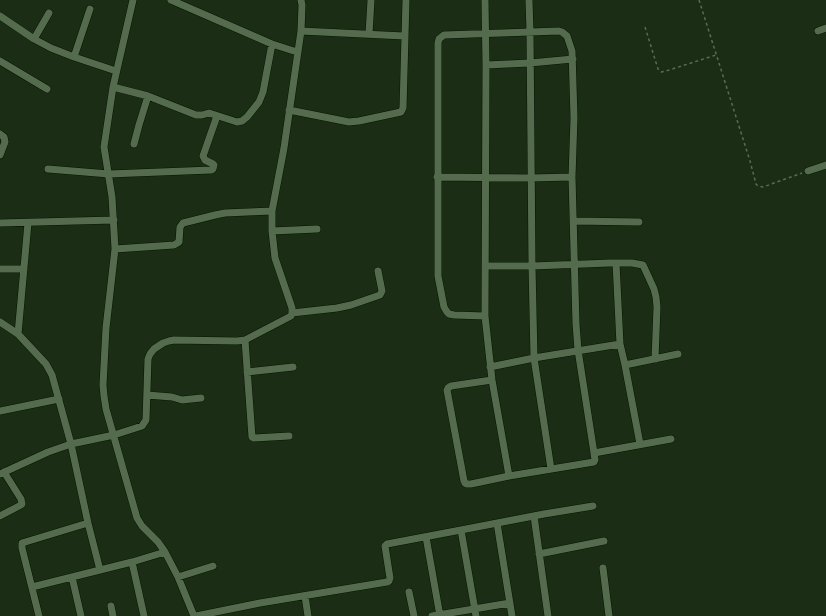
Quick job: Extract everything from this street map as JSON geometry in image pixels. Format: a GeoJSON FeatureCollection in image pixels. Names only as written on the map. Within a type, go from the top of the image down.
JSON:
{"type":"FeatureCollection","features":[{"type":"Feature","properties":{"kind":"street"},"geometry":{"type":"LineString","coordinates":[[133,0],[116,71],[104,147],[109,174],[114,220],[115,249],[106,328],[103,385],[106,409],[137,518],[142,526],[158,542],[165,552],[195,616],[260,603],[387,582],[390,578],[386,545],[593,506]]}},
{"type":"Feature","properties":{"kind":"street"},"geometry":{"type":"LineString","coordinates":[[171,0],[272,44],[297,52]]}},
{"type":"Feature","properties":{"kind":"street"},"geometry":{"type":"LineString","coordinates":[[0,516],[22,504],[21,499],[2,473],[33,458],[71,444],[114,435],[139,427],[144,423],[146,420],[148,394],[148,359],[154,349],[163,342],[174,340],[245,340],[288,318],[292,313],[292,308],[275,258],[272,231],[272,211],[284,148],[301,31],[301,0]]}},
{"type":"Feature","properties":{"kind":"street"},"geometry":{"type":"LineString","coordinates":[[369,34],[371,0]]}},
{"type":"Feature","properties":{"kind":"street"},"geometry":{"type":"LineString","coordinates":[[289,110],[350,122],[401,112],[406,0]]}},
{"type":"Feature","properties":{"kind":"street"},"geometry":{"type":"LineString","coordinates":[[485,0],[485,316],[490,367],[509,476]]}},
{"type":"Feature","properties":{"kind":"street"},"geometry":{"type":"LineString","coordinates":[[529,0],[534,358],[551,470]]}},
{"type":"Feature","properties":{"kind":"street"},"geometry":{"type":"LineString","coordinates":[[74,57],[90,9]]}},
{"type":"Feature","properties":{"kind":"street"},"geometry":{"type":"LineString","coordinates":[[34,40],[49,13]]}},
{"type":"Feature","properties":{"kind":"street"},"geometry":{"type":"LineString","coordinates":[[0,16],[34,40],[74,57],[116,71]]}},
{"type":"Feature","properties":{"kind":"street"},"geometry":{"type":"LineString","coordinates":[[818,31],[826,28]]}},
{"type":"Feature","properties":{"kind":"street"},"geometry":{"type":"LineString","coordinates":[[301,31],[404,36]]}},
{"type":"Feature","properties":{"kind":"street"},"geometry":{"type":"LineString","coordinates":[[485,316],[449,314],[444,307],[438,276],[437,177],[439,39],[444,35],[559,31],[565,34],[569,39],[573,59],[574,118],[572,177],[576,324],[578,350],[595,460],[592,463],[509,476],[471,484],[465,483],[447,392],[448,388],[452,386],[492,380]]}},
{"type":"Feature","properties":{"kind":"street"},"geometry":{"type":"LineString","coordinates":[[113,87],[148,96],[196,115],[209,113],[237,122],[242,121],[259,102],[263,92],[272,44]]}},
{"type":"Feature","properties":{"kind":"street"},"geometry":{"type":"LineString","coordinates":[[486,65],[573,59]]}},
{"type":"Feature","properties":{"kind":"street"},"geometry":{"type":"LineString","coordinates":[[0,62],[47,89]]}},
{"type":"Feature","properties":{"kind":"street"},"geometry":{"type":"LineString","coordinates":[[134,144],[148,96]]}},
{"type":"Feature","properties":{"kind":"street"},"geometry":{"type":"LineString","coordinates":[[48,169],[109,174],[210,170],[214,167],[213,164],[205,160],[203,156],[217,116]]}},
{"type":"Feature","properties":{"kind":"street"},"geometry":{"type":"LineString","coordinates":[[0,134],[4,137],[5,142],[0,155]]}},
{"type":"Feature","properties":{"kind":"street"},"geometry":{"type":"LineString","coordinates":[[808,171],[826,165]]}},
{"type":"Feature","properties":{"kind":"street"},"geometry":{"type":"LineString","coordinates":[[437,177],[572,177]]}},
{"type":"Feature","properties":{"kind":"street"},"geometry":{"type":"LineString","coordinates":[[115,249],[174,245],[179,242],[180,227],[183,223],[215,215],[272,211]]}},
{"type":"Feature","properties":{"kind":"street"},"geometry":{"type":"LineString","coordinates":[[0,224],[114,220]]}},
{"type":"Feature","properties":{"kind":"street"},"geometry":{"type":"LineString","coordinates":[[574,221],[639,222]]}},
{"type":"Feature","properties":{"kind":"street"},"geometry":{"type":"LineString","coordinates":[[18,334],[28,223]]}},
{"type":"Feature","properties":{"kind":"street"},"geometry":{"type":"LineString","coordinates":[[272,231],[317,229]]}},
{"type":"Feature","properties":{"kind":"street"},"geometry":{"type":"LineString","coordinates":[[486,266],[616,263],[643,265],[650,278],[655,293],[657,307],[655,359]]}},
{"type":"Feature","properties":{"kind":"street"},"geometry":{"type":"LineString","coordinates":[[616,263],[620,344],[626,365],[640,444]]}},
{"type":"Feature","properties":{"kind":"street"},"geometry":{"type":"LineString","coordinates":[[0,269],[24,269]]}},
{"type":"Feature","properties":{"kind":"street"},"geometry":{"type":"LineString","coordinates":[[292,313],[337,308],[380,295],[382,291],[378,271]]}},
{"type":"Feature","properties":{"kind":"street"},"geometry":{"type":"LineString","coordinates":[[0,322],[18,334],[50,369],[71,444],[100,570]]}},
{"type":"Feature","properties":{"kind":"street"},"geometry":{"type":"LineString","coordinates":[[245,340],[252,437],[289,436]]}},
{"type":"Feature","properties":{"kind":"street"},"geometry":{"type":"LineString","coordinates":[[490,367],[578,350],[620,344]]}},
{"type":"Feature","properties":{"kind":"street"},"geometry":{"type":"LineString","coordinates":[[626,365],[678,354]]}},
{"type":"Feature","properties":{"kind":"street"},"geometry":{"type":"LineString","coordinates":[[247,372],[293,367]]}},
{"type":"Feature","properties":{"kind":"street"},"geometry":{"type":"LineString","coordinates":[[148,394],[167,396],[182,400],[201,398]]}},
{"type":"Feature","properties":{"kind":"street"},"geometry":{"type":"LineString","coordinates":[[0,411],[58,399]]}},
{"type":"Feature","properties":{"kind":"street"},"geometry":{"type":"LineString","coordinates":[[594,453],[671,439]]}},
{"type":"Feature","properties":{"kind":"street"},"geometry":{"type":"LineString","coordinates":[[534,516],[548,616]]}},
{"type":"Feature","properties":{"kind":"street"},"geometry":{"type":"LineString","coordinates":[[39,616],[22,543],[88,523]]}},
{"type":"Feature","properties":{"kind":"street"},"geometry":{"type":"LineString","coordinates":[[497,523],[512,616]]}},
{"type":"Feature","properties":{"kind":"street"},"geometry":{"type":"LineString","coordinates":[[461,530],[475,613]]}},
{"type":"Feature","properties":{"kind":"street"},"geometry":{"type":"LineString","coordinates":[[426,537],[437,616],[475,613],[510,604]]}},
{"type":"Feature","properties":{"kind":"street"},"geometry":{"type":"LineString","coordinates":[[539,554],[604,541]]}},
{"type":"Feature","properties":{"kind":"street"},"geometry":{"type":"LineString","coordinates":[[32,587],[132,562],[165,552]]}},
{"type":"Feature","properties":{"kind":"street"},"geometry":{"type":"LineString","coordinates":[[132,562],[144,616]]}},
{"type":"Feature","properties":{"kind":"street"},"geometry":{"type":"LineString","coordinates":[[178,577],[213,566]]}},
{"type":"Feature","properties":{"kind":"street"},"geometry":{"type":"LineString","coordinates":[[603,568],[609,616]]}},
{"type":"Feature","properties":{"kind":"street"},"geometry":{"type":"LineString","coordinates":[[72,577],[81,616]]}},
{"type":"Feature","properties":{"kind":"street"},"geometry":{"type":"LineString","coordinates":[[409,592],[414,616]]}},
{"type":"Feature","properties":{"kind":"street"},"geometry":{"type":"LineString","coordinates":[[305,596],[308,616]]}},
{"type":"Feature","properties":{"kind":"street"},"geometry":{"type":"LineString","coordinates":[[111,606],[113,616]]}},
{"type":"Feature","properties":{"kind":"path"},"geometry":{"type":"LineString","coordinates":[[699,0],[756,184],[763,187],[808,171]]}},
{"type":"Feature","properties":{"kind":"path"},"geometry":{"type":"LineString","coordinates":[[645,27],[658,69],[661,72],[666,72],[716,55]]}}]}
